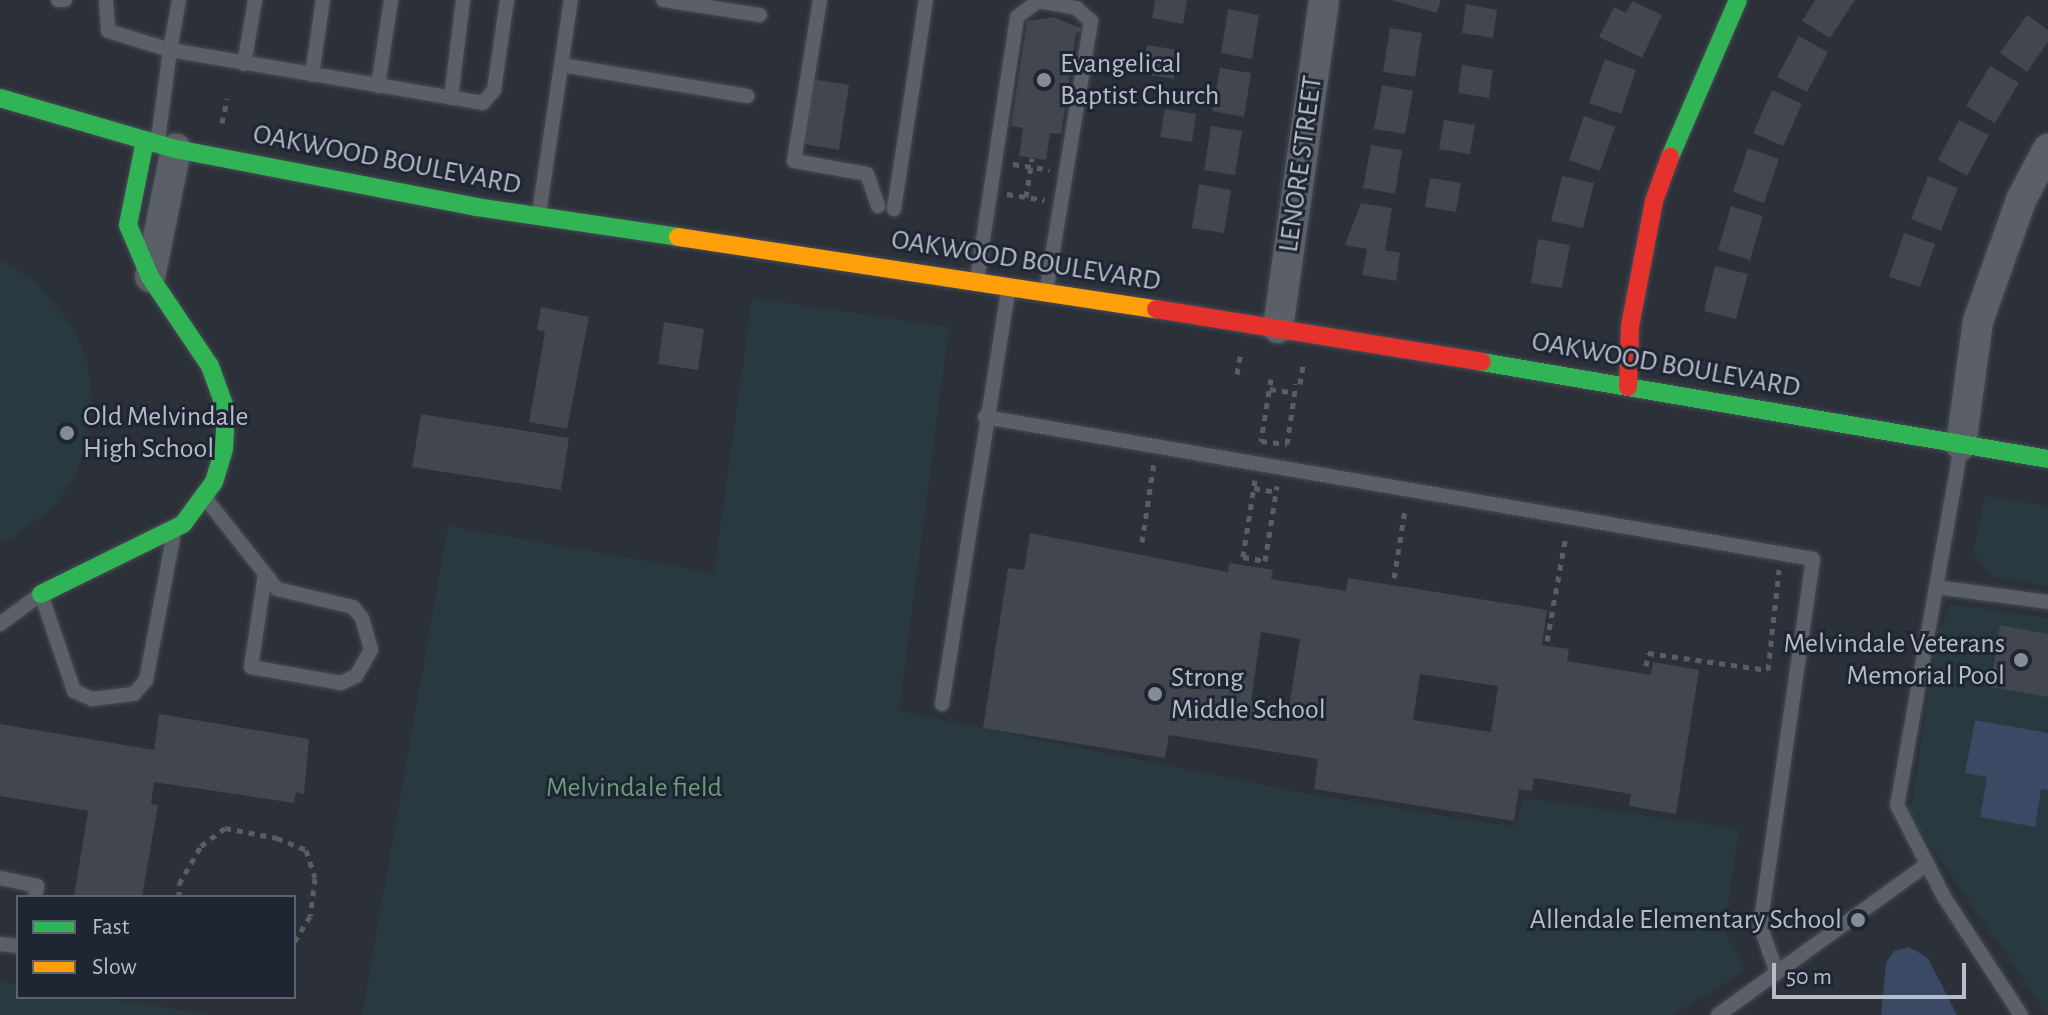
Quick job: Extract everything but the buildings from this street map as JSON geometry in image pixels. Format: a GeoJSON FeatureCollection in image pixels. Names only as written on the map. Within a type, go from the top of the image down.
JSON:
{"type":"FeatureCollection","features":[{"type":"Feature","properties":{"kind":"main road"},"geometry":{"type":"LineString","coordinates":[[1628,387],[1630,326],[1654,201],[1691,97],[1738,0]]}},
{"type":"Feature","properties":{"kind":"main road","name":"OAKWOOD BOULEVARD"},"geometry":{"type":"LineString","coordinates":[[0,98],[159,145],[539,217],[1278,328],[2048,459]]}},
{"type":"Feature","properties":{"kind":"main road"},"geometry":{"type":"LineString","coordinates":[[41,594],[175,529],[204,496],[224,449],[226,410],[210,366],[150,277]]}},
{"type":"Feature","properties":{"kind":"street","name":"LENORE STREET"},"geometry":{"type":"LineString","coordinates":[[1278,328],[1324,0]]}},
{"type":"Feature","properties":{"kind":"street"},"geometry":{"type":"LineString","coordinates":[[150,277],[159,145]]}},
{"type":"Feature","properties":{"kind":"street"},"geometry":{"type":"LineString","coordinates":[[1961,445],[1978,321],[2016,213],[2048,149]]}},
{"type":"Feature","properties":{"kind":"lane"},"geometry":{"type":"LineString","coordinates":[[58,0],[65,0]]}},
{"type":"Feature","properties":{"kind":"lane"},"geometry":{"type":"LineString","coordinates":[[106,0],[103,17],[108,31],[123,39],[244,64],[483,103],[494,90],[507,0]]}},
{"type":"Feature","properties":{"kind":"lane"},"geometry":{"type":"LineString","coordinates":[[159,145],[179,0]]}},
{"type":"Feature","properties":{"kind":"lane"},"geometry":{"type":"LineString","coordinates":[[244,64],[255,0]]}},
{"type":"Feature","properties":{"kind":"lane"},"geometry":{"type":"LineString","coordinates":[[312,75],[323,0]]}},
{"type":"Feature","properties":{"kind":"lane"},"geometry":{"type":"LineString","coordinates":[[378,86],[391,0]]}},
{"type":"Feature","properties":{"kind":"lane"},"geometry":{"type":"LineString","coordinates":[[451,98],[463,0]]}},
{"type":"Feature","properties":{"kind":"lane"},"geometry":{"type":"LineString","coordinates":[[539,217],[571,0]]}},
{"type":"Feature","properties":{"kind":"lane"},"geometry":{"type":"LineString","coordinates":[[663,0],[760,15]]}},
{"type":"Feature","properties":{"kind":"lane"},"geometry":{"type":"LineString","coordinates":[[820,0],[794,161],[867,174],[878,190],[878,206]]}},
{"type":"Feature","properties":{"kind":"lane"},"geometry":{"type":"LineString","coordinates":[[894,209],[926,0]]}},
{"type":"Feature","properties":{"kind":"lane"},"geometry":{"type":"LineString","coordinates":[[976,282],[1019,11],[1038,1],[1076,8],[1091,21],[1047,293]]}},
{"type":"Feature","properties":{"kind":"lane"},"geometry":{"type":"LineString","coordinates":[[562,65],[747,96]]}},
{"type":"Feature","properties":{"kind":"lane"},"geometry":{"type":"LineString","coordinates":[[942,704],[1008,287]]}},
{"type":"Feature","properties":{"kind":"lane"},"geometry":{"type":"LineString","coordinates":[[985,417],[1813,559],[1760,925],[1777,973]]}},
{"type":"Feature","properties":{"kind":"lane"},"geometry":{"type":"LineString","coordinates":[[1961,445],[1897,805],[1927,864],[2021,1015]]}},
{"type":"Feature","properties":{"kind":"lane"},"geometry":{"type":"LineString","coordinates":[[204,496],[277,589],[353,607],[371,650],[356,676],[341,683],[251,667],[265,574]]}},
{"type":"Feature","properties":{"kind":"lane"},"geometry":{"type":"LineString","coordinates":[[0,624],[41,594],[74,691],[92,699],[134,694],[146,680],[175,529]]}},
{"type":"Feature","properties":{"kind":"lane"},"geometry":{"type":"LineString","coordinates":[[1936,587],[2048,602]]}},
{"type":"Feature","properties":{"kind":"lane"},"geometry":{"type":"LineString","coordinates":[[1718,1015],[1927,864]]}},
{"type":"Feature","properties":{"kind":"lane"},"geometry":{"type":"LineString","coordinates":[[0,878],[37,886],[35,895]]}},
{"type":"Feature","properties":{"kind":"path"},"geometry":{"type":"LineString","coordinates":[[222,123],[227,99]]}},
{"type":"Feature","properties":{"kind":"path"},"geometry":{"type":"LineString","coordinates":[[1026,197],[1032,158]]}},
{"type":"Feature","properties":{"kind":"path"},"geometry":{"type":"LineString","coordinates":[[1000,162],[1058,171]]}},
{"type":"Feature","properties":{"kind":"path"},"geometry":{"type":"LineString","coordinates":[[991,196],[1052,201]]}},
{"type":"Feature","properties":{"kind":"path"},"geometry":{"type":"LineString","coordinates":[[1237,374],[1241,351]]}},
{"type":"Feature","properties":{"kind":"path"},"geometry":{"type":"LineString","coordinates":[[1271,379],[1261,441],[1287,444],[1294,393],[1303,360]]}},
{"type":"Feature","properties":{"kind":"path"},"geometry":{"type":"LineString","coordinates":[[1270,389],[1294,393]]}},
{"type":"Feature","properties":{"kind":"path"},"geometry":{"type":"LineString","coordinates":[[1139,460],[1169,465]]}},
{"type":"Feature","properties":{"kind":"path"},"geometry":{"type":"LineString","coordinates":[[1142,542],[1154,462]]}},
{"type":"Feature","properties":{"kind":"path"},"geometry":{"type":"LineString","coordinates":[[1241,476],[1291,485]]}},
{"type":"Feature","properties":{"kind":"path"},"geometry":{"type":"LineString","coordinates":[[1256,479],[1243,557],[1265,561],[1277,482]]}},
{"type":"Feature","properties":{"kind":"path"},"geometry":{"type":"LineString","coordinates":[[1254,488],[1276,492]]}},
{"type":"Feature","properties":{"kind":"path"},"geometry":{"type":"LineString","coordinates":[[1391,501],[1420,506]]}},
{"type":"Feature","properties":{"kind":"path"},"geometry":{"type":"LineString","coordinates":[[1394,578],[1406,504]]}},
{"type":"Feature","properties":{"kind":"path"},"geometry":{"type":"LineString","coordinates":[[1552,528],[1581,533]]}},
{"type":"Feature","properties":{"kind":"path"},"geometry":{"type":"LineString","coordinates":[[1547,641],[1566,530]]}},
{"type":"Feature","properties":{"kind":"path"},"geometry":{"type":"LineString","coordinates":[[1646,666],[1648,653],[1768,670],[1782,578],[1772,565]]}},
{"type":"Feature","properties":{"kind":"path"},"geometry":{"type":"LineString","coordinates":[[179,895],[179,884],[201,846],[225,828],[277,838],[306,850],[315,878],[310,916],[296,940]]}},
{"type":"Feature","properties":{"kind":"green space"},"geometry":{"type":"Polygon","coordinates":[[[0,260],[34,280],[74,328],[87,361],[92,402],[89,440],[75,475],[54,507],[0,546],[0,260]]]}},
{"type":"Feature","properties":{"kind":"green space","name":"Melvindale field"},"geometry":{"type":"Polygon","coordinates":[[[752,298],[949,327],[899,711],[1308,794],[1514,827],[1524,798],[1739,829],[1724,930],[1745,970],[1674,1015],[362,1015],[448,526],[714,573],[752,298]]]}},
{"type":"Feature","properties":{"kind":"green space"},"geometry":{"type":"Polygon","coordinates":[[[1985,496],[2048,506],[2048,586],[1993,577],[1973,554],[1985,496]]]}},
{"type":"Feature","properties":{"kind":"green space"},"geometry":{"type":"Polygon","coordinates":[[[1951,604],[2048,618],[2048,1015],[1906,810],[1912,803],[1938,633],[1951,604]]]}},
{"type":"Feature","properties":{"kind":"green space"},"geometry":{"type":"Polygon","coordinates":[[[0,982],[16,985],[16,999],[110,999],[212,1015],[0,1015],[0,982]]]}},
{"type":"Feature","properties":{"kind":"water"},"geometry":{"type":"Polygon","coordinates":[[[1975,720],[2048,733],[2048,790],[2041,789],[2035,827],[1980,817],[1987,777],[1965,773],[1975,720]]]}},
{"type":"Feature","properties":{"kind":"water"},"geometry":{"type":"Polygon","coordinates":[[[1909,947],[1928,958],[1957,1015],[1881,1015],[1886,963],[1894,951],[1909,947]]]}},
{"type":"Feature","properties":{"kind":"traffic: fast"},"geometry":{"type":"LineString","coordinates":[[1670,157],[1738,0]]}},
{"type":"Feature","properties":{"kind":"traffic: fast"},"geometry":{"type":"LineString","coordinates":[[0,98],[176,149],[476,207],[678,237]]}},
{"type":"Feature","properties":{"kind":"traffic: fast"},"geometry":{"type":"LineString","coordinates":[[41,594],[183,524],[214,482],[224,449],[226,410],[210,366],[150,277],[128,225],[145,141]]}},
{"type":"Feature","properties":{"kind":"traffic: fast"},"geometry":{"type":"LineString","coordinates":[[1482,362],[2048,459]]}},
{"type":"Feature","properties":{"kind":"traffic: slow"},"geometry":{"type":"LineString","coordinates":[[678,237],[1156,309]]}},
{"type":"Feature","properties":{"kind":"traffic: jam"},"geometry":{"type":"LineString","coordinates":[[1628,387],[1630,326],[1654,201],[1670,157]]}},
{"type":"Feature","properties":{"kind":"traffic: jam"},"geometry":{"type":"LineString","coordinates":[[1156,309],[1482,362]]}},
{"type":"Feature","properties":{"kind":"place","name":"Evangelical Baptist Church"},"geometry":{"type":"Point","coordinates":[1044,80]}},
{"type":"Feature","properties":{"kind":"place","name":"Old Melvindale High School"},"geometry":{"type":"Point","coordinates":[67,433]}},
{"type":"Feature","properties":{"kind":"place","name":"Melvindale Veterans Memorial Pool"},"geometry":{"type":"Point","coordinates":[2021,660]}},
{"type":"Feature","properties":{"kind":"place","name":"Strong Middle School"},"geometry":{"type":"Point","coordinates":[1155,694]}},
{"type":"Feature","properties":{"kind":"place","name":"Allendale Elementary School"},"geometry":{"type":"Point","coordinates":[1858,920]}}]}
